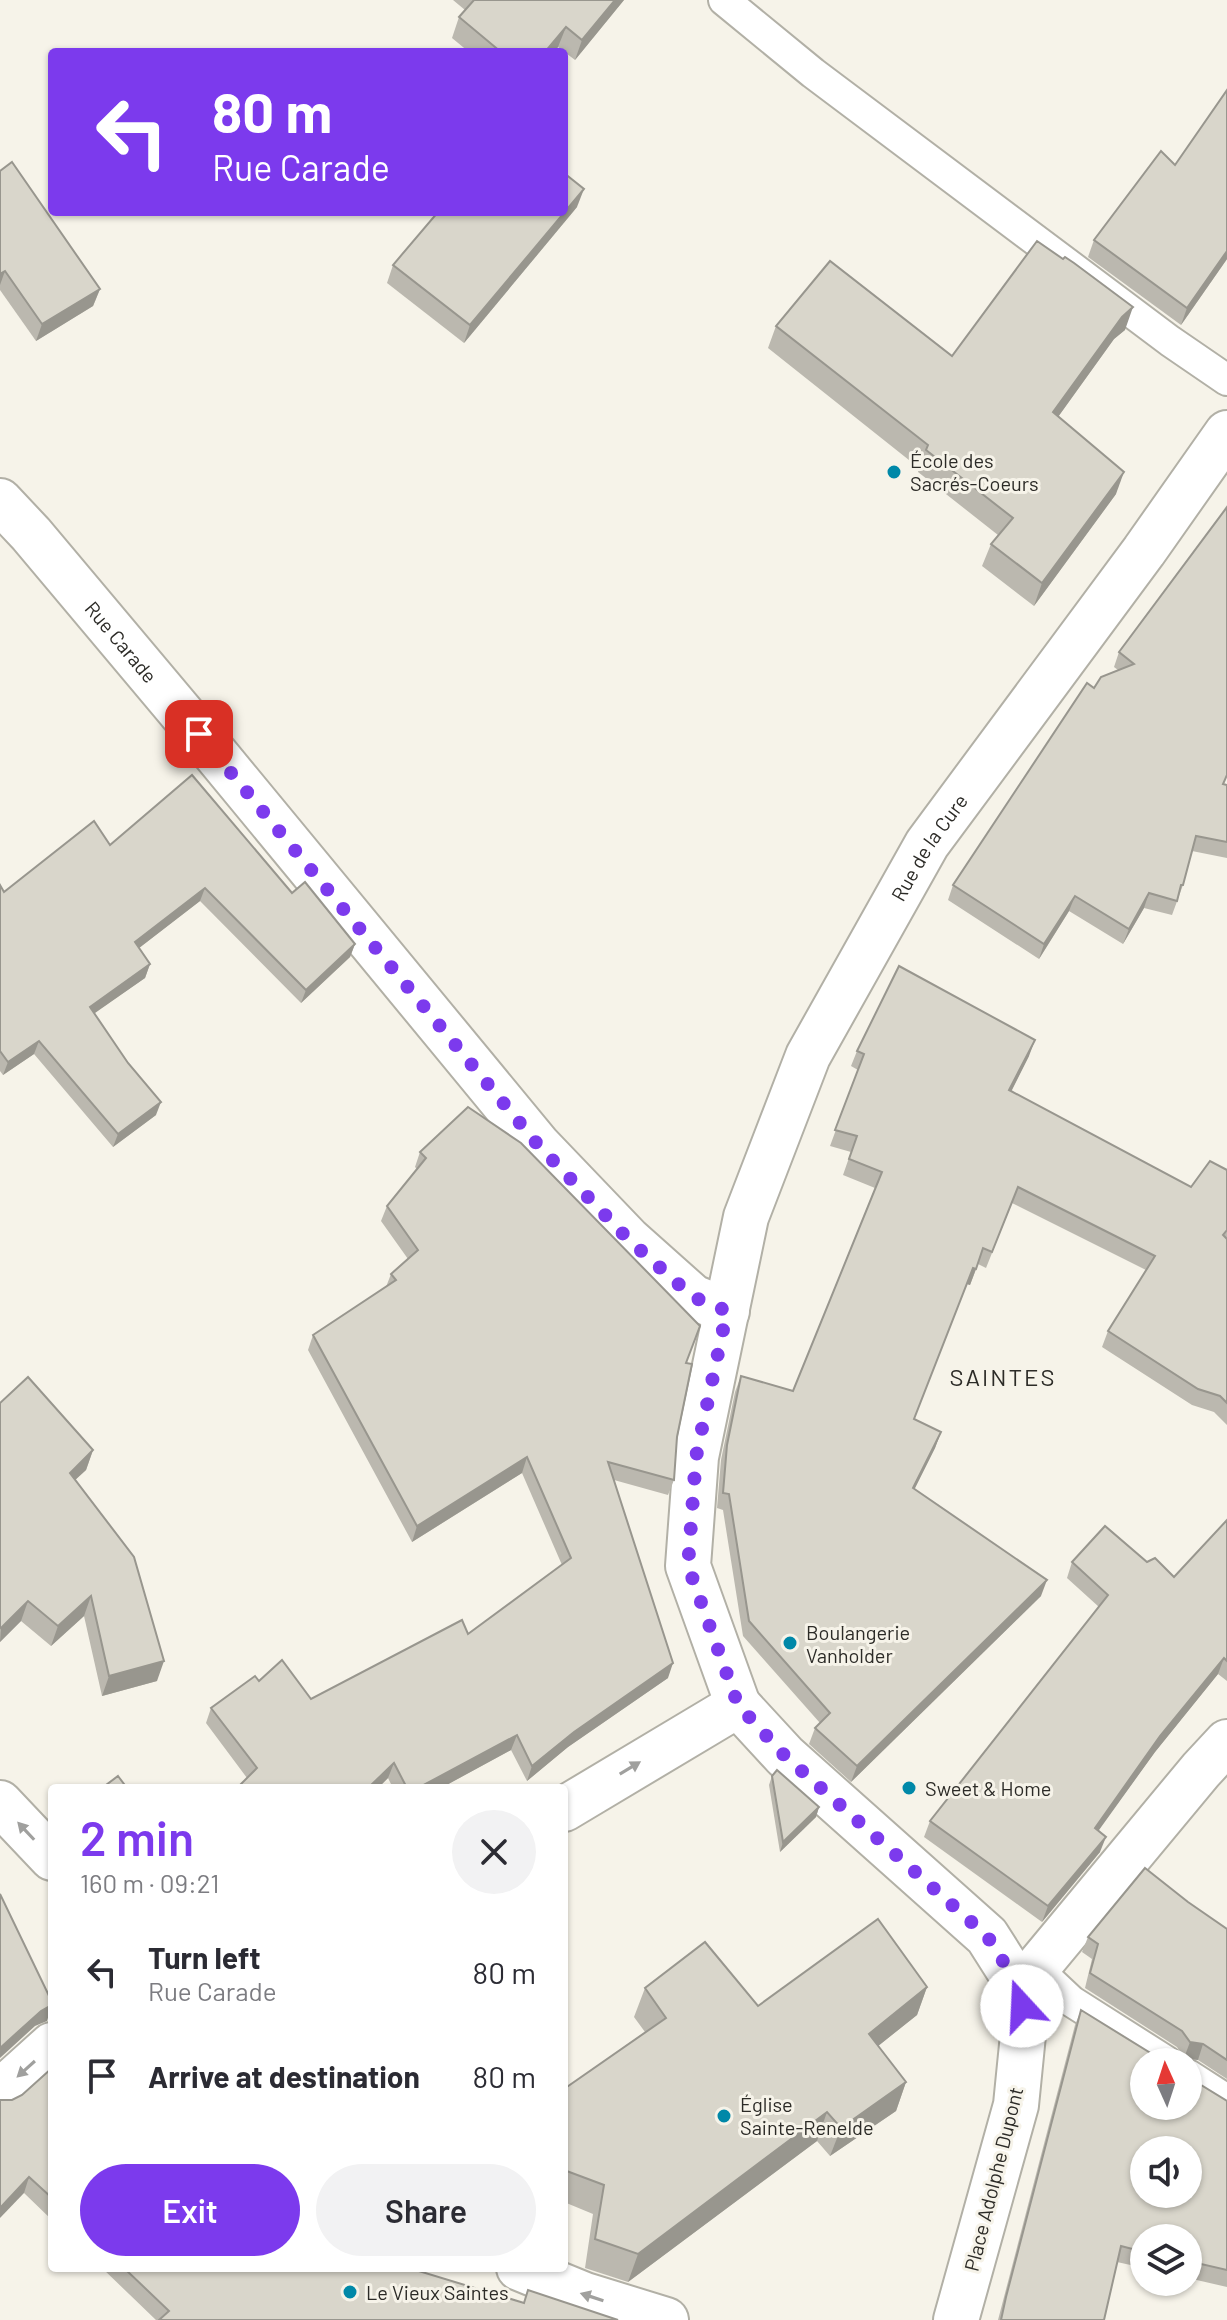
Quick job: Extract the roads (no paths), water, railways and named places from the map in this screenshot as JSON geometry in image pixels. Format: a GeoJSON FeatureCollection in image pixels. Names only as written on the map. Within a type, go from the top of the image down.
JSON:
{"type":"FeatureCollection","features":[{"type":"Feature","properties":{"kind":"street","name":"Rue de la Cure"},"geometry":{"type":"LineString","coordinates":[[727,1311],[746,1217],[808,1056],[927,844],[1144,551],[1227,433]]}},
{"type":"Feature","properties":{"kind":"street","name":"Rue Carade"},"geometry":{"type":"LineString","coordinates":[[0,501],[199,734],[538,1145],[629,1240],[693,1297],[727,1311]]}},
{"type":"Feature","properties":{"kind":"street","name":"Place Adolphe Dupont"},"geometry":{"type":"LineString","coordinates":[[727,1311],[696,1457],[688,1566],[738,1705],[785,1756],[987,1936],[1028,1978],[1016,2105],[956,2320]]}},
{"type":"Feature","properties":{"kind":"street"},"geometry":{"type":"LineString","coordinates":[[568,1807],[738,1705]]}},
{"type":"Feature","properties":{"kind":"street"},"geometry":{"type":"LineString","coordinates":[[1028,1978],[1227,1742]]}},
{"type":"Feature","properties":{"kind":"street"},"geometry":{"type":"LineString","coordinates":[[0,1803],[48,1854]]}},
{"type":"Feature","properties":{"kind":"street"},"geometry":{"type":"LineString","coordinates":[[0,2092],[48,2049]]}},
{"type":"Feature","properties":{"kind":"street"},"geometry":{"type":"LineString","coordinates":[[529,2272],[585,2295],[666,2320]]}},
{"type":"Feature","properties":{"kind":"lane"},"geometry":{"type":"LineString","coordinates":[[724,0],[813,73],[1170,341],[1227,380]]}},
{"type":"Feature","properties":{"kind":"lane","name":"Place Adolphe Dupont"},"geometry":{"type":"LineString","coordinates":[[1028,1978],[1145,2048]]}},
{"type":"Feature","properties":{"kind":"lane"},"geometry":{"type":"LineString","coordinates":[[1202,2084],[1227,2100]]}},
{"type":"Feature","properties":{"kind":"place","name":"École des Sacrés-Coeurs"},"geometry":{"type":"Point","coordinates":[894,472]}},
{"type":"Feature","properties":{"kind":"place","name":"Boulangerie Vanholder"},"geometry":{"type":"Point","coordinates":[790,1643]}},
{"type":"Feature","properties":{"kind":"place","name":"Sweet & Home"},"geometry":{"type":"Point","coordinates":[909,1788]}},
{"type":"Feature","properties":{"kind":"place","name":"Église Sainte-Renelde"},"geometry":{"type":"Point","coordinates":[724,2116]}},
{"type":"Feature","properties":{"kind":"place","name":"Le Vieux Saintes"},"geometry":{"type":"Point","coordinates":[350,2292]}},
{"type":"Feature","properties":{"kind":"district","name":"SAINTES"},"geometry":{"type":"Point","coordinates":[1003,1376]}}]}
